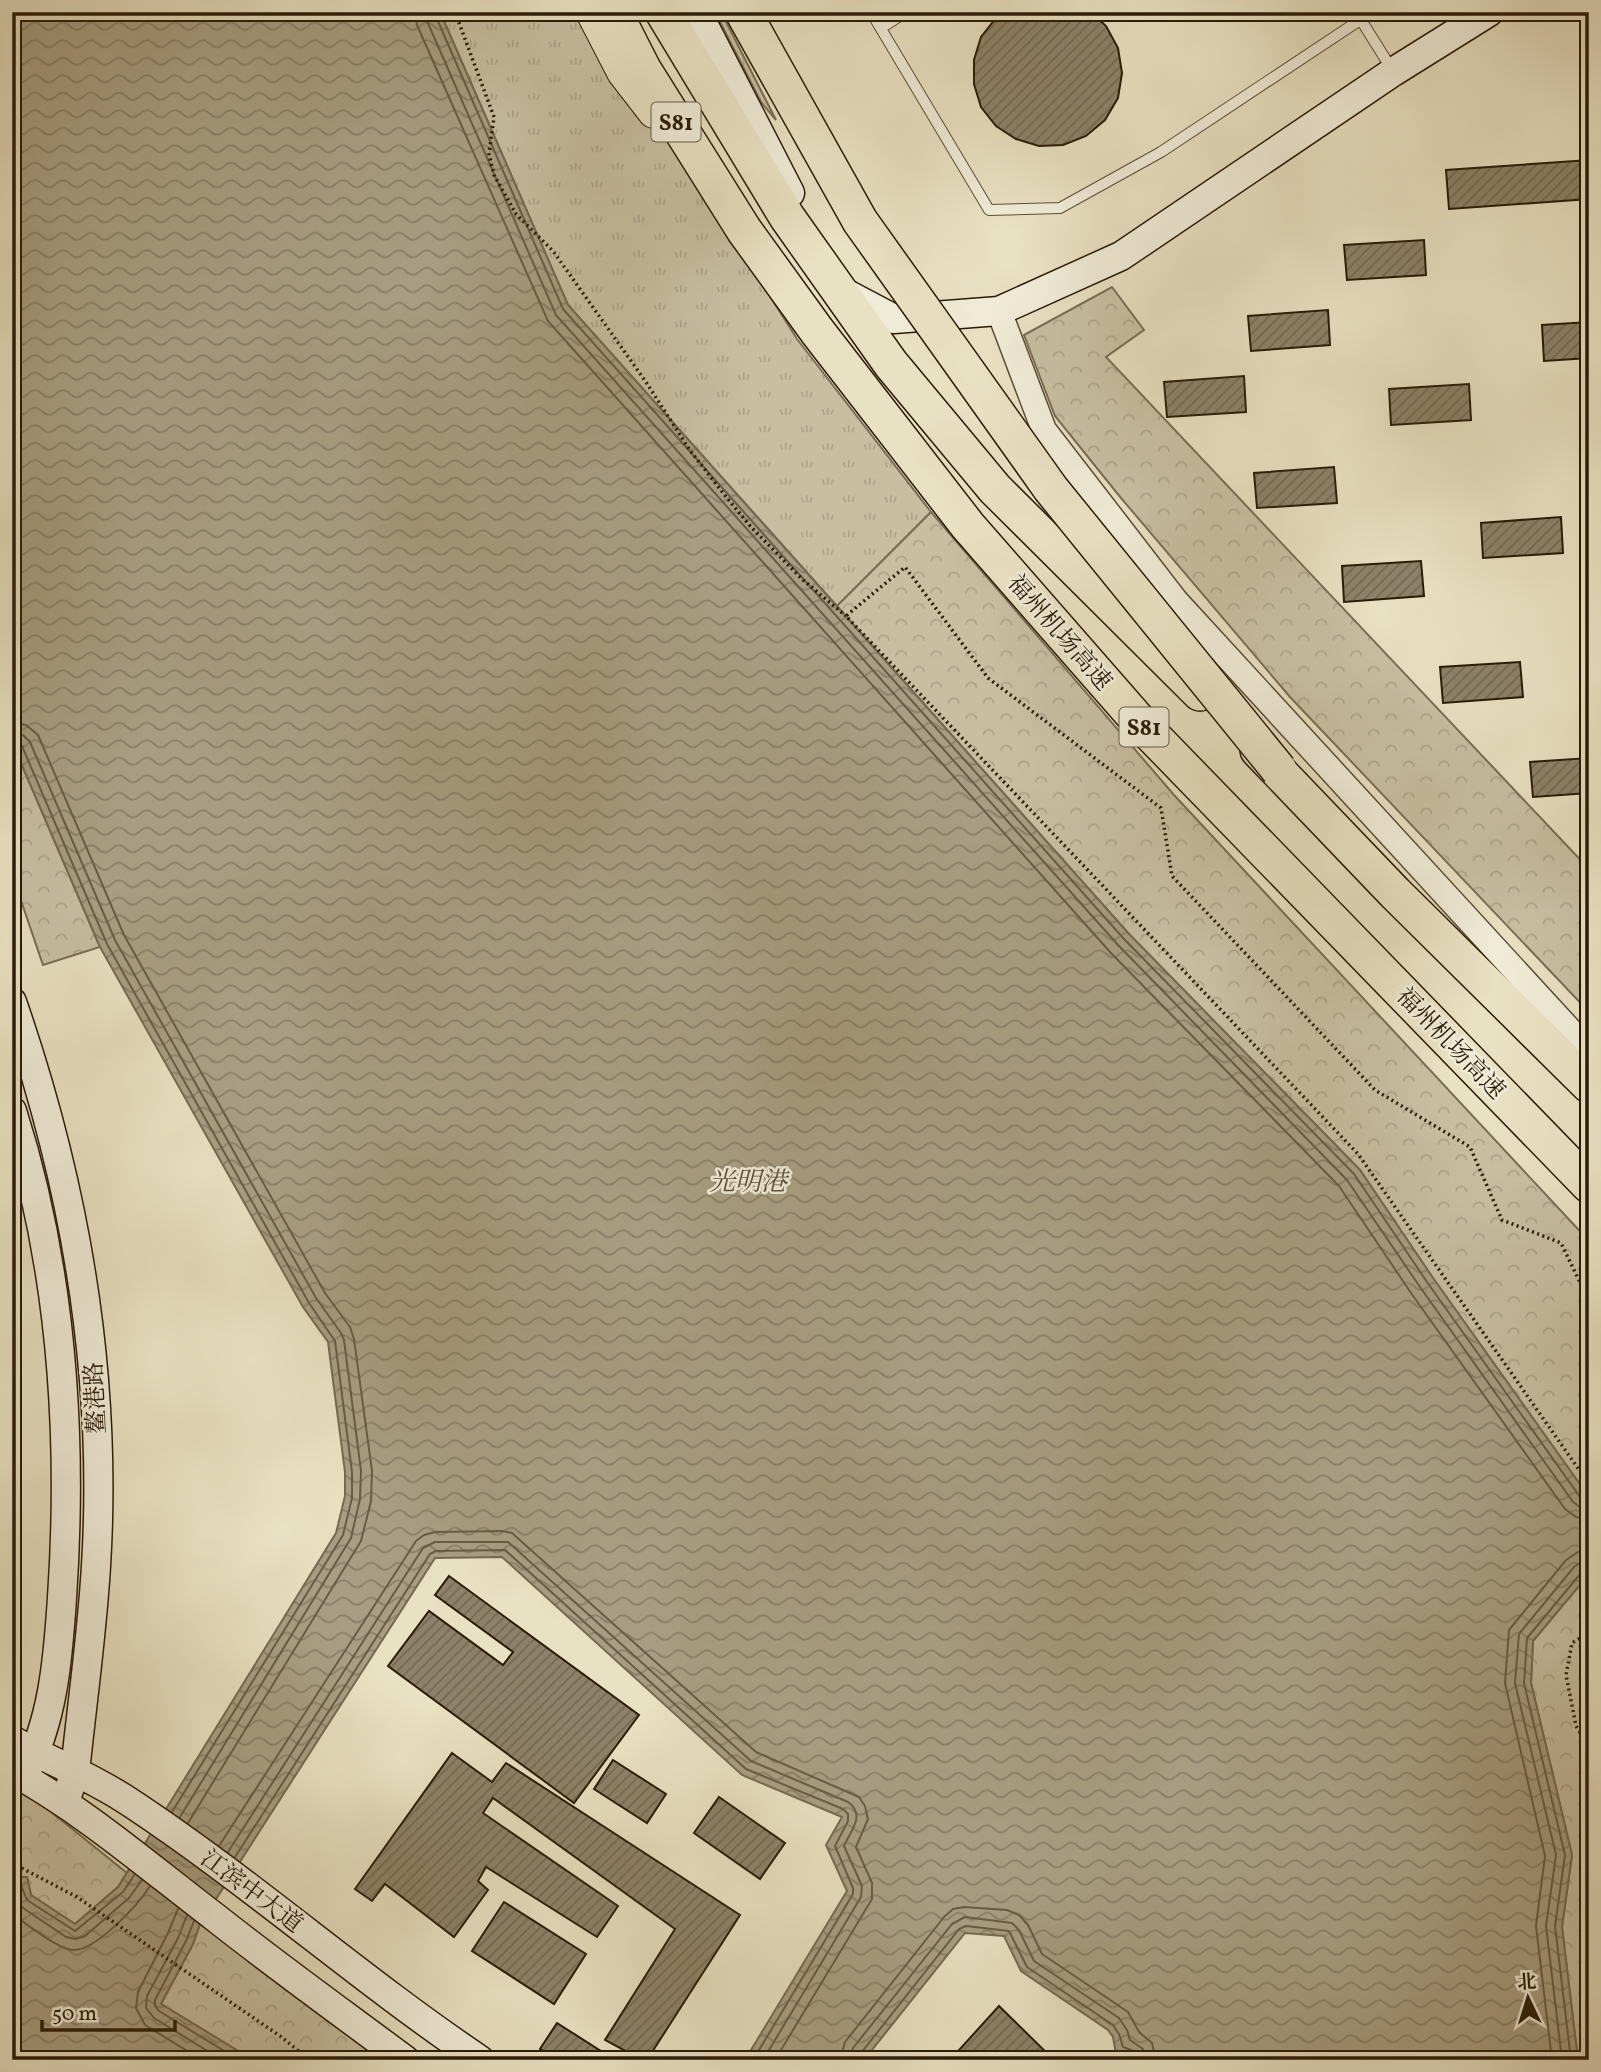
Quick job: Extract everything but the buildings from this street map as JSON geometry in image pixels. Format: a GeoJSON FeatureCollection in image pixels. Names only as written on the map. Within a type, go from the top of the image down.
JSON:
{"type":"FeatureCollection","features":[{"type":"Feature","properties":{"kind":"highway"},"geometry":{"type":"LineString","coordinates":[[592,12],[623,72],[744,230]]}},
{"type":"Feature","properties":{"kind":"highway","name":"福州机场高速"},"geometry":{"type":"LineString","coordinates":[[614,12],[643,69],[744,230],[817,331],[968,526],[1133,714],[1589,1185]]}},
{"type":"Feature","properties":{"kind":"highway","name":"福州机场高速"},"geometry":{"type":"LineString","coordinates":[[663,12],[786,217],[891,364],[995,489],[1279,770],[1395,893],[1589,1085]]}},
{"type":"Feature","properties":{"kind":"highway"},"geometry":{"type":"LineString","coordinates":[[743,12],[860,221],[1051,489],[1279,770]]}},
{"type":"Feature","properties":{"kind":"main road"},"geometry":{"type":"LineString","coordinates":[[697,12],[841,292],[894,320],[999,311],[1121,256],[1394,72],[1489,12]]}},
{"type":"Feature","properties":{"kind":"main road","name":"鳌港路"},"geometry":{"type":"LineString","coordinates":[[12,1002],[37,1073],[68,1193],[89,1315],[95,1381],[98,1499],[96,1564],[75,1772],[65,1802]]}},
{"type":"Feature","properties":{"kind":"main road","name":"鳌港路"},"geometry":{"type":"LineString","coordinates":[[12,1111],[33,1184],[54,1295],[61,1356],[67,1465],[64,1562],[52,1696],[21,1760]]}},
{"type":"Feature","properties":{"kind":"main road","name":"江滨中大道"},"geometry":{"type":"LineString","coordinates":[[21,1760],[75,1772],[131,1802],[245,1884],[428,2025],[480,2060]]}},
{"type":"Feature","properties":{"kind":"main road","name":"江滨中大道"},"geometry":{"type":"LineString","coordinates":[[21,1760],[65,1802],[405,2060]]}},
{"type":"Feature","properties":{"kind":"street"},"geometry":{"type":"LineString","coordinates":[[999,311],[1044,430],[1176,601],[1587,1048]]}},
{"type":"Feature","properties":{"kind":"street"},"geometry":{"type":"LineString","coordinates":[[12,1728],[21,1760]]}},
{"type":"Feature","properties":{"kind":"lane"},"geometry":{"type":"LineString","coordinates":[[871,12],[989,210],[1060,208],[1160,152],[1358,16],[1394,72]]}},
{"type":"Feature","properties":{"kind":"lane"},"geometry":{"type":"LineString","coordinates":[[881,27],[906,12]]}},
{"type":"Feature","properties":{"kind":"path"},"geometry":{"type":"LineString","coordinates":[[455,12],[494,117],[489,154],[494,175],[516,214],[553,251],[646,382],[689,449],[737,510],[803,580],[846,616],[1358,1154],[1589,1484]]}},
{"type":"Feature","properties":{"kind":"path"},"geometry":{"type":"LineString","coordinates":[[846,616],[905,567],[988,678],[1161,808],[1172,876],[1375,1090],[1470,1147],[1502,1220],[1561,1243],[1589,1301]]}},
{"type":"Feature","properties":{"kind":"path"},"geometry":{"type":"LineString","coordinates":[[1589,1633],[1572,1643],[1566,1675],[1576,1726],[1589,1747]]}},
{"type":"Feature","properties":{"kind":"path"},"geometry":{"type":"LineString","coordinates":[[12,1863],[77,1896],[280,2036],[310,2060]]}},
{"type":"Feature","properties":{"kind":"path"},"geometry":{"type":"LineString","coordinates":[[1589,1903],[1584,1917],[1589,1942]]}},
{"type":"Feature","properties":{"kind":"green space"},"geometry":{"type":"Polygon","coordinates":[[[440,12],[590,12],[797,339],[931,512],[837,606],[568,305],[440,12]]]}},
{"type":"Feature","properties":{"kind":"green space"},"geometry":{"type":"Polygon","coordinates":[[[715,12],[721,12],[776,120],[761,102],[715,12]]]}},
{"type":"Feature","properties":{"kind":"green space"},"geometry":{"type":"Polygon","coordinates":[[[1112,287],[1144,330],[1106,357],[1589,869],[1589,1012],[1290,697],[1055,416],[1024,335],[1112,287]]]}},
{"type":"Feature","properties":{"kind":"green space"},"geometry":{"type":"Polygon","coordinates":[[[931,512],[1174,795],[1589,1241],[1589,1497],[1433,1278],[1360,1170],[1129,934],[837,606],[931,512]]]}},
{"type":"Feature","properties":{"kind":"green space"},"geometry":{"type":"Polygon","coordinates":[[[12,742],[100,947],[43,965],[12,874],[12,742]]]}},
{"type":"Feature","properties":{"kind":"green space"},"geometry":{"type":"Polygon","coordinates":[[[1589,1574],[1589,2060],[1578,2060],[1562,1927],[1572,1855],[1531,1683],[1533,1641],[1589,1574]]]}},
{"type":"Feature","properties":{"kind":"green space"},"geometry":{"type":"Polygon","coordinates":[[[12,1787],[40,1803],[127,1873],[118,1887],[75,1924],[31,1895],[27,1877],[12,1877],[12,1787]]]}},
{"type":"Feature","properties":{"kind":"green space"},"geometry":{"type":"Polygon","coordinates":[[[200,1924],[395,2060],[253,2060],[161,2004],[193,1944],[200,1924]]]}},
{"type":"Feature","properties":{"kind":"water","name":"光明港"},"geometry":{"type":"Polygon","coordinates":[[[12,12],[440,12],[568,305],[1129,934],[1360,1170],[1433,1278],[1589,1497],[1589,1574],[1533,1641],[1531,1683],[1572,1855],[1562,1927],[1578,2060],[1147,2060],[1116,2054],[1113,2037],[1108,2030],[1021,1971],[1004,1936],[965,1933],[864,2060],[745,2060],[847,1891],[826,1845],[842,1817],[742,1775],[502,1557],[435,1558],[200,1924],[193,1944],[161,2004],[253,2060],[12,2060],[12,1877],[27,1877],[31,1895],[75,1924],[118,1887],[336,1533],[345,1496],[345,1472],[328,1342],[303,1307],[100,947],[12,742],[12,12]]]}}]}
